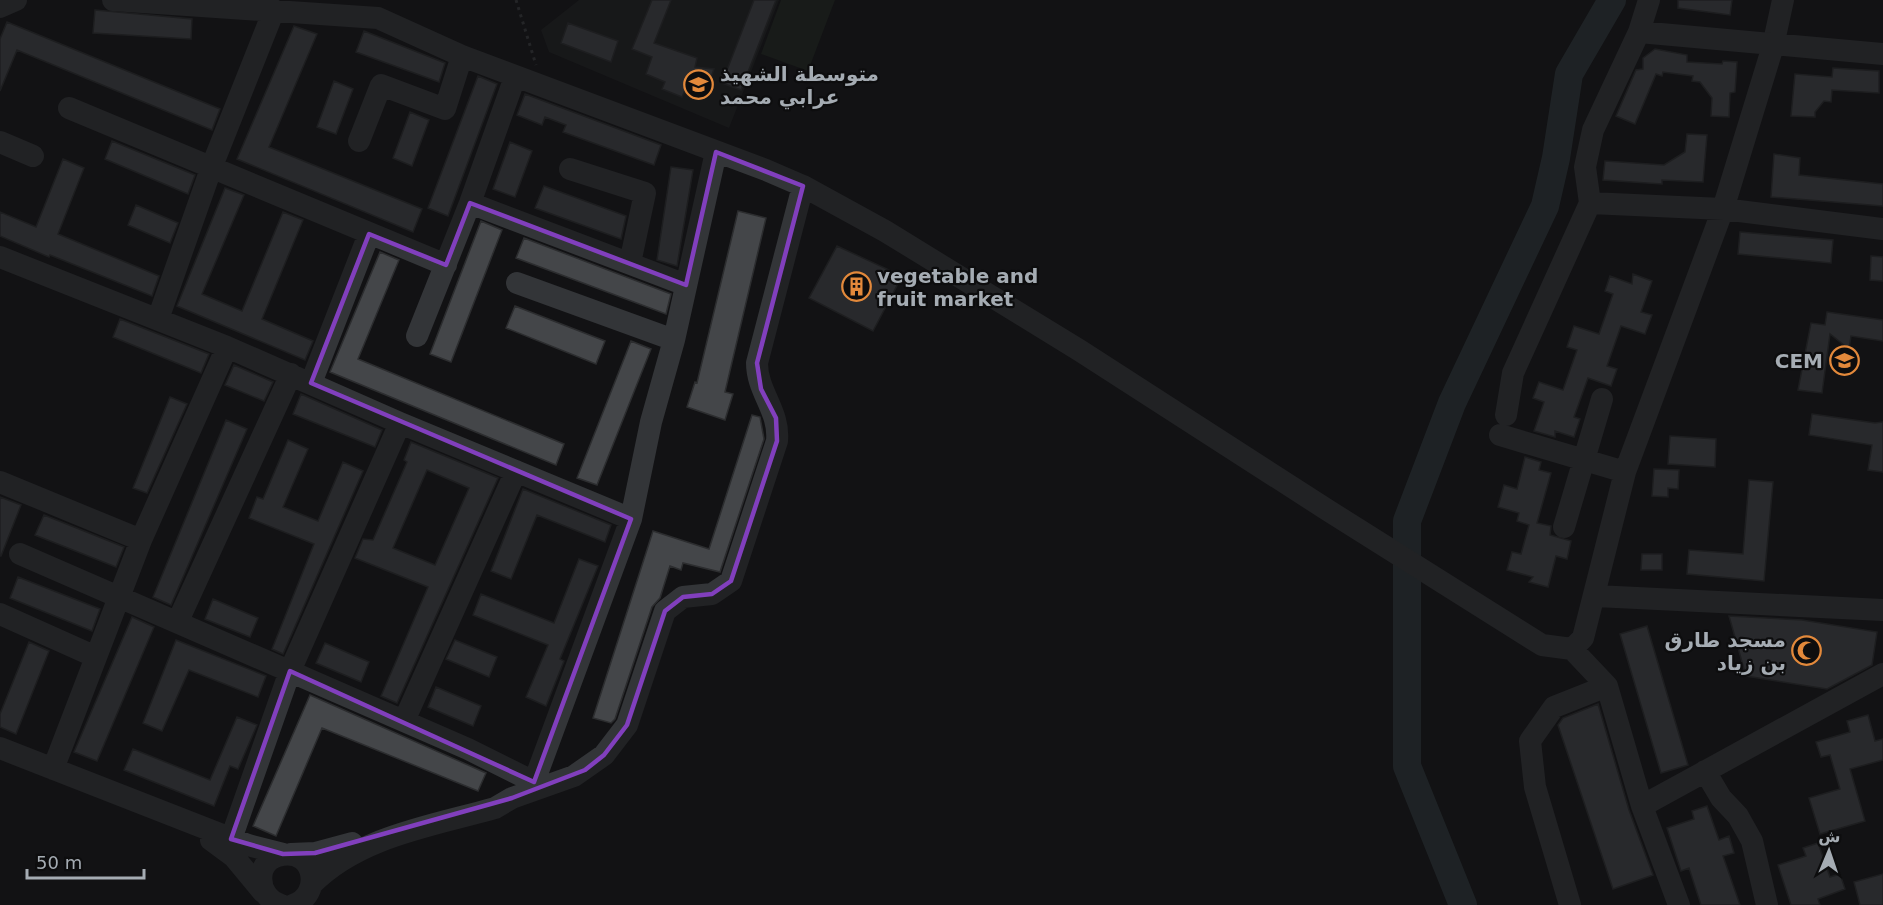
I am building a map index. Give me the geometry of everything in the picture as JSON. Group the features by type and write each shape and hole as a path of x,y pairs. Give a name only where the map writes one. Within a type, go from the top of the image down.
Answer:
{"street":[{"path":"0,7 16,0"},
{"path":"113,0 378,18 462,56 802,186 885,231 1079,350 1329,512 1542,645 1572,649 1606,686 1642,806 1679,905"},
{"path":"1625,472 1582,461 1503,425 1513,373 1590,202 1585,167 1593,130 1640,32 1649,0"},
{"path":"1572,649 1583,638 1596,596 1625,472 1722,209 1773,46 1783,0"},
{"path":"158,319 212,166 274,10"},
{"path":"1640,32 1773,46 1883,54"},
{"path":"359,141 381,85 445,109 462,56"},
{"path":"417,336 470,203 515,77"},
{"path":"69,108 446,265"},
{"path":"0,142 33,156"},
{"path":"20,554 404,721 534,782 631,519 651,422 674,340 716,152"},
{"path":"570,169 645,193 630,263"},
{"path":"307,896 337,861 366,846 495,808 512,798 574,776 604,756 627,725 665,611 683,597 719,591 735,574 777,441 776,418 761,389 757,363 802,186"},
{"path":"1590,202 1722,209 1883,229"},
{"path":"470,203 686,285"},
{"path":"311,383 369,234"},
{"path":"0,257 227,347 400,423 631,519"},
{"path":"517,283 674,340"},
{"path":"53,769 121,598 141,540 227,347"},
{"path":"178,621 291,374"},
{"path":"1564,527 1602,399"},
{"path":"231,839 290,671 400,423"},
{"path":"404,721 516,471"},
{"path":"0,482 141,540"},
{"path":"1596,596 1883,610"},
{"path":"0,614 96,657"},
{"path":"1642,806 1883,674"},
{"path":"1570,905 1535,787 1530,741 1554,706 1606,686"},
{"path":"0,748 231,839 298,857 310,868 307,896"},
{"path":"0,756 207,838 234,857 272,898"},
{"path":"1705,771 1721,798 1738,816 1752,841 1767,905"},
{"path":"272,898 261,876 263,868 268,862 287,854 330,850 492,801 512,798"}],"path":[{"path":"516,0 543,86"}],"highlighted area":[{"path":"716,152 803,186 757,363 761,389 776,418 777,441 731,581 712,594 683,597 665,611 627,725 604,755 585,770 512,798 315,853 283,854 231,839 290,671 534,782 631,519 311,383 369,234 446,265 470,203 686,285"}],"shaded area":[{"path":"579,0 779,0 729,128 549,52 541,30"},
{"path":"781,0 835,0 808,71 761,54"}],"building":[{"path":"652,0 671,0 654,43 697,58 695,67 714,69 704,97 685,90 682,97 662,89 665,82 646,74 652,57 632,49"},
{"path":"754,0 776,0 741,90 722,83"},
{"path":"1678,0 1732,0 1730,15 1678,8"},
{"path":"95,10 192,19 191,39 93,33"},
{"path":"7,22 220,109 212,130 17,50 0,91 0,39"},
{"path":"568,23 618,41 611,62 561,43"},
{"path":"294,26 317,34 269,147 422,209 413,232 237,159"},
{"path":"364,31 445,63 439,82 356,52"},
{"path":"1655,49 1687,55 1687,62 1722,64 1723,61 1737,62 1735,92 1730,93 1729,117 1711,116 1712,98 1700,82 1692,81 1693,76 1663,72 1662,76 1656,74 1635,124 1616,116 1636,70 1643,69 1643,58"},
{"path":"1833,68 1879,71 1879,93 1832,90 1831,102 1824,101 1815,112 1815,117 1791,116 1795,74 1832,77"},
{"path":"478,76 497,84 448,216 428,208"},
{"path":"334,81 353,89 336,134 317,127"},
{"path":"525,94 661,145 654,165 563,132 566,125 545,117 542,125 517,115"},
{"path":"410,112 429,120 412,166 393,158"},
{"path":"1687,134 1707,135 1703,182 1662,180 1662,184 1603,180 1605,161 1664,165 1685,152"},
{"path":"112,141 195,175 188,194 105,159"},
{"path":"510,142 532,151 515,197 493,189"},
{"path":"1774,154 1800,158 1799,175 1883,184 1883,206 1771,197"},
{"path":"63,159 84,168 58,234 159,276 152,296 0,236 0,212 36,227"},
{"path":"671,167 693,170 677,266 657,260"},
{"path":"544,186 626,216 621,239 535,208"},
{"path":"225,188 244,195 202,294 242,311 283,212 303,220 262,319 313,341 305,360 177,306"},
{"path":"136,205 178,223 170,243 128,225"},
{"path":"738,211 766,218 725,392 733,394 725,420 687,407 695,382 697,383"},
{"path":"481,221 502,230 451,362 430,354"},
{"path":"1740,232 1833,240 1831,263 1738,254"},
{"path":"524,238 671,294 666,314 516,258"},
{"name":"vegetable and fruit market","path":"837,246 902,276 873,331 809,298"},
{"path":"380,252 399,260 358,359 564,444 556,465 330,372"},
{"path":"1871,256 1883,257 1883,281 1870,280"},
{"path":"1633,274 1652,281 1641,312 1652,315 1645,334 1621,326 1607,366 1617,369 1611,386 1588,378 1574,417 1580,419 1574,437 1555,431 1555,437 1534,431 1544,402 1533,398 1539,382 1563,390 1577,350 1567,347 1574,326 1599,334 1613,294 1605,291 1610,276 1632,284"},
{"path":"515,306 605,341 596,364 506,328"},
{"path":"1827,312 1883,320 1883,341 1851,336 1849,349 1830,334 1822,393 1798,390 1811,323 1825,325"},
{"path":"120,319 209,354 201,373 113,337"},
{"path":"631,341 651,349 597,485 577,478"},
{"path":"234,365 273,382 264,401 225,385"},
{"path":"301,394 382,430 375,447 293,414"},
{"path":"170,397 187,404 147,493 133,488"},
{"path":"1812,414 1875,423 1883,422 1883,472 1868,470 1872,445 1809,435"},
{"path":"752,415 760,417 764,439 720,572 683,563 681,570 670,566 660,598 652,607 615,719 611,723 593,718 653,531 709,549"},
{"path":"226,420 247,429 171,605 153,597"},
{"path":"1670,436 1716,439 1715,467 1668,464"},
{"path":"288,440 308,449 283,507 318,521 343,462 363,471 283,654 272,649 314,544 249,518 257,497 263,499"},
{"path":"411,442 498,478 397,703 381,696 428,587 355,558 363,539 373,540 407,462 404,460","holes":["427,470 469,488 435,565 393,548"]},
{"path":"1525,457 1541,462 1539,470 1551,473 1537,523 1551,526 1550,535 1571,541 1567,559 1556,556 1548,587 1529,582 1533,577 1507,570 1512,552 1521,554 1529,525 1517,521 1519,513 1498,507 1504,485 1517,489"},
{"path":"1654,469 1679,470 1678,489 1668,488 1668,497 1652,496"},
{"path":"1749,480 1773,482 1764,581 1687,574 1689,550 1743,554"},
{"path":"523,489 611,525 605,542 537,515 511,579 491,571"},
{"path":"0,497 21,505 1,556 0,556"},
{"path":"44,515 124,547 116,567 35,535"},
{"path":"1642,554 1662,554 1662,570 1641,570"},
{"path":"579,559 598,566 560,659 564,661 546,706 526,697 548,645 473,615 481,594 554,623"},
{"path":"18,577 100,609 92,631 10,598"},
{"path":"213,599 258,618 250,637 205,619"},
{"name":"مسجد طارق بن زياد","path":"1729,616 1802,620 1877,632 1872,665 1827,689 1746,676"},
{"path":"132,617 154,627 97,761 74,752"},
{"path":"1647,626 1688,765 1661,773 1620,634"},
{"path":"176,640 266,676 258,697 189,670 162,731 143,723"},
{"path":"455,640 497,657 489,677 446,659"},
{"path":"29,642 49,651 16,734 0,727 0,714"},
{"path":"325,643 369,662 361,682 316,663"},
{"path":"436,687 481,706 473,726 428,707"},
{"path":"310,695 486,773 478,791 322,728 276,836 253,826"},
{"path":"1598,704 1629,810 1653,875 1613,889 1558,725 1563,718"},
{"path":"1868,715 1875,741 1883,739 1883,760 1850,769 1865,821 1820,834 1809,798 1840,789 1830,755 1821,757 1816,742 1850,732 1847,721"},
{"path":"237,717 257,725 238,769 230,766 214,806 124,770 133,749 210,780"},
{"path":"1707,806 1719,840 1729,836 1734,853 1723,856 1740,905 1701,905 1689,868 1681,871 1667,828 1694,819 1692,811"},
{"path":"1818,843 1830,877 1840,874 1845,889 1818,899 1820,905 1791,905 1778,865 1806,856 1803,848"},
{"path":"1883,874 1883,905 1860,905 1854,882"}],"waterway":[{"path":"1463,905 1407,766 1407,521 1452,403 1545,206 1556,158 1569,74 1612,0"}],"place":[{"name":"متوسطة الشهيذ عرابي محمد","path":"699,85"},
{"name":"vegetable and fruit market","path":"856,287"},
{"name":"CEM","path":"1844,361"},
{"name":"مسجد طارق بن زياد","path":"1807,651"}]}
